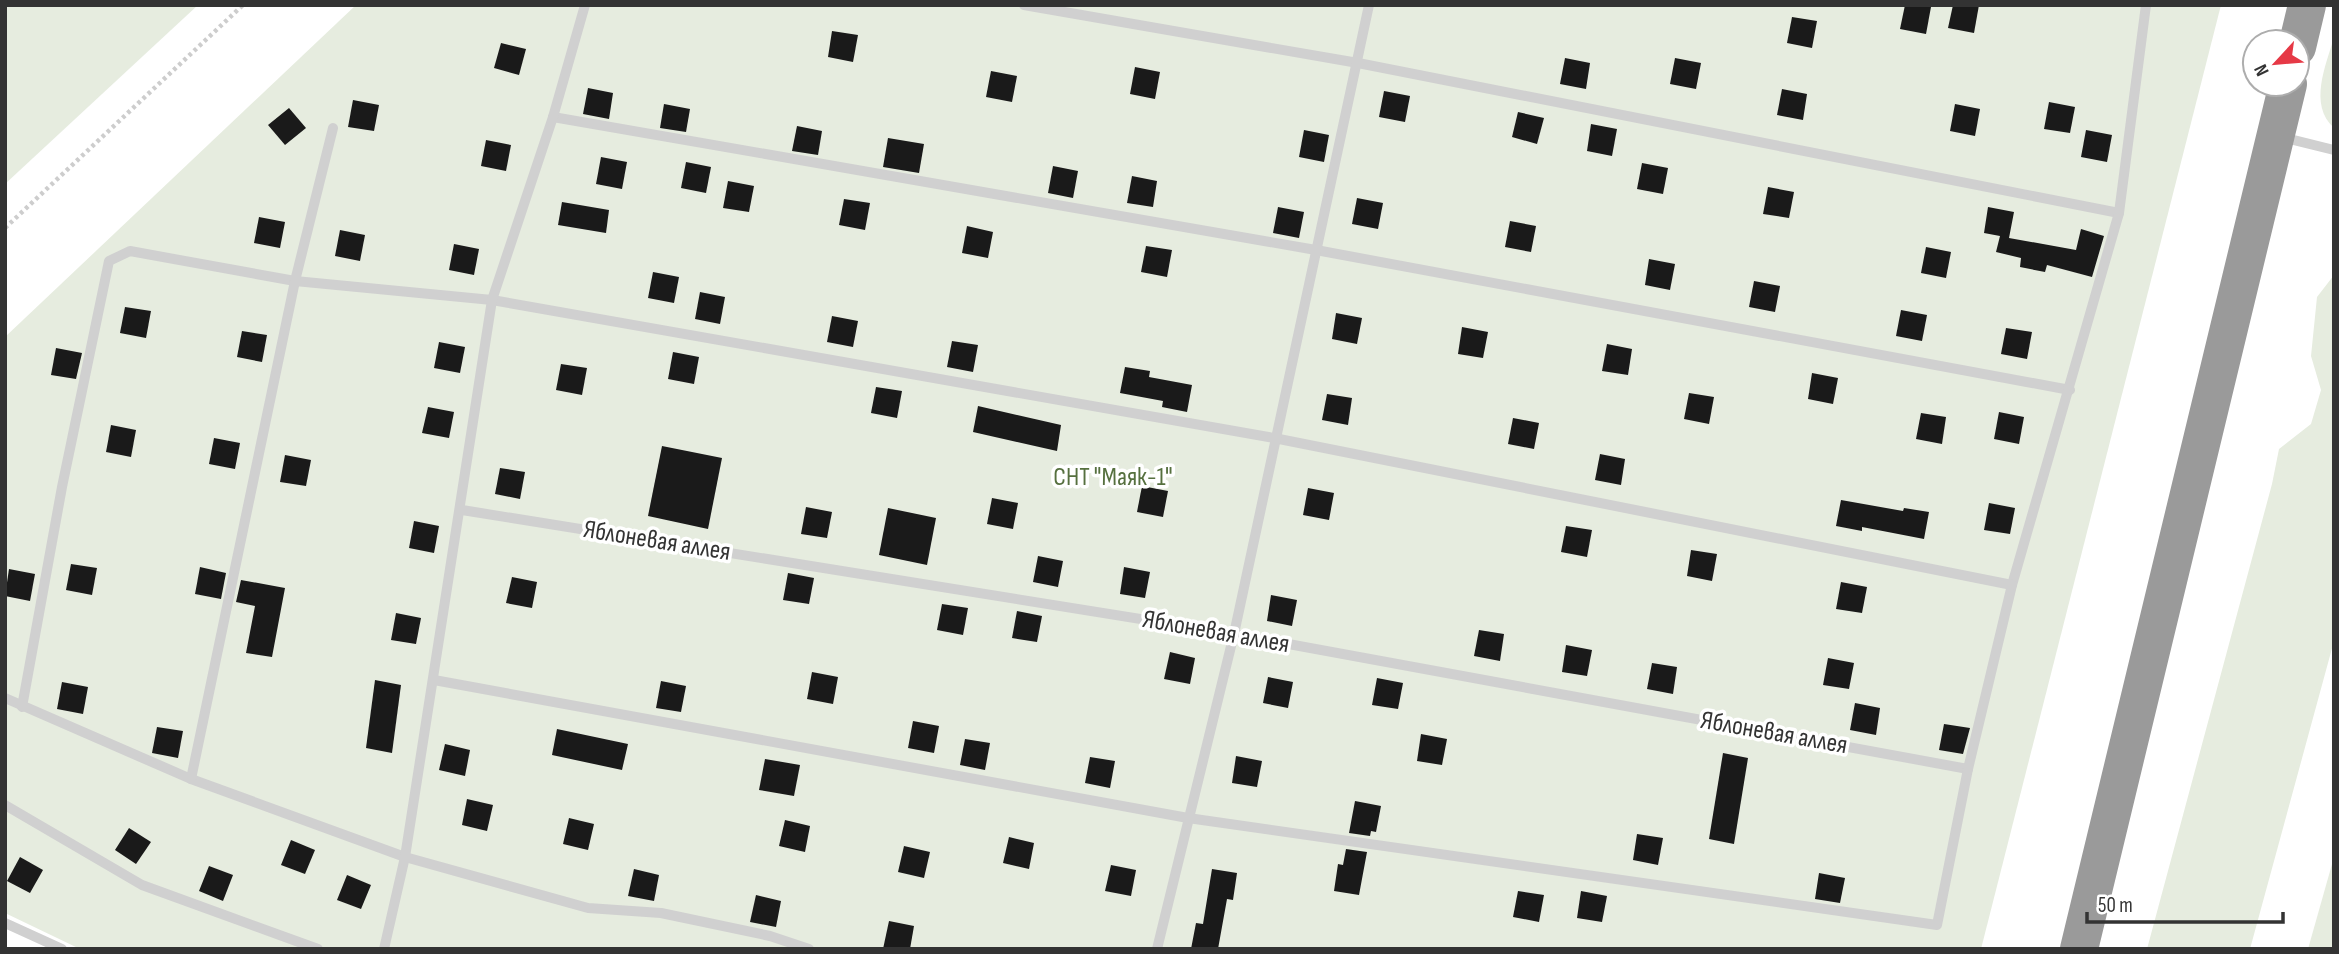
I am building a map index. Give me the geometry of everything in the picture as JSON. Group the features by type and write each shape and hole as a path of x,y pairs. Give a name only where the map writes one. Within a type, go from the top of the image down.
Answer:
{"highway":[{"path":"2302,28 2307,5"},
{"path":"2078,949 2284,98"}],"lane":[{"path":"384,949 405,858 462,510 492,300 554,117 585,5"},
{"path":"1024,5 1358,63 2119,214"},
{"path":"1157,949 1234,634 1369,5"},
{"path":"434,680 1188,818 1937,925 1968,769 2012,585 2119,214 2147,5"},
{"path":"554,117 1316,250 2070,390"},
{"path":"191,779 295,281 333,128"},
{"path":"2275,135 2334,150"},
{"path":"22,707 62,487 109,261 130,251 295,281 492,300 1274,438 2012,585"},
{"name":"Яблоневая аллея","path":"462,510 1234,634 1968,769"},
{"path":"5,698 191,779 405,858 588,908 661,913 770,936 808,949"},
{"path":"5,805 142,885 318,949"},
{"path":"5,923 62,949"}],"path":[{"path":"5,228 243,5"}],"green space":[{"path":"5,5 198,5 5,184"},
{"name":"СНТ \"Маяк-1\"","path":"356,5 2221,5 1981,949 80,949 5,913 5,337"},
{"path":"2334,37 2334,128 2326,118 2320,96"},
{"path":"2334,275 2334,641 2250,949 2147,949 2272,484 2279,449 2311,424 2321,390 2311,356 2317,297"},
{"path":"2334,857 2334,949 2308,949"}],"building":[{"path":"1905,5 1931,7 1926,34 1900,29"},
{"path":"1953,5 1979,5 1974,33 1948,28"},
{"path":"1792,17 1817,21 1812,48 1787,43"},
{"path":"832,31 858,35 853,62 828,57"},
{"path":"501,43 526,49 519,75 494,68"},
{"path":"1565,58 1590,63 1586,89 1560,84"},
{"path":"1675,58 1701,63 1696,89 1670,84"},
{"path":"1135,67 1160,72 1155,99 1130,94"},
{"path":"991,71 1017,76 1012,102 986,97"},
{"path":"588,88 613,93 609,119 583,114"},
{"path":"1782,89 1807,94 1803,120 1777,115"},
{"path":"1384,91 1410,96 1405,122 1379,117"},
{"path":"353,100 379,105 374,131 348,127"},
{"path":"2049,102 2075,107 2070,133 2044,129"},
{"path":"664,104 690,109 686,132 660,128"},
{"path":"1955,104 1980,109 1975,136 1950,131"},
{"path":"289,108 306,128 285,145 268,125"},
{"path":"1518,112 1544,118 1537,144 1512,137"},
{"path":"1591,124 1617,129 1612,156 1587,151"},
{"path":"797,126 822,131 818,155 792,151"},
{"path":"1304,130 1329,135 1324,162 1299,157"},
{"path":"2086,130 2112,135 2107,162 2081,157"},
{"path":"888,138 924,144 919,173 883,167"},
{"path":"486,140 511,145 506,171 481,166"},
{"path":"601,157 627,162 622,189 596,184"},
{"path":"686,162 711,167 706,193 681,188"},
{"path":"1642,163 1668,168 1663,194 1637,189"},
{"path":"1053,166 1078,171 1073,198 1048,193"},
{"path":"1132,176 1157,181 1153,207 1127,203"},
{"path":"728,181 754,186 749,212 723,208"},
{"path":"1768,187 1794,192 1789,218 1763,214"},
{"path":"1357,198 1383,203 1378,229 1352,224"},
{"path":"844,199 870,203 865,230 839,225"},
{"path":"562,202 609,210 606,233 558,225"},
{"path":"1278,207 1304,212 1299,238 1273,233"},
{"path":"1988,207 2014,212 2009,238 2076,250 2081,229 2104,236 2092,277 2047,265 2045,272 2020,267 2021,258 1996,252 2000,236 1984,233"},
{"path":"259,217 285,222 280,248 254,243"},
{"path":"1510,221 1536,226 1531,252 1505,247"},
{"path":"967,226 993,232 988,258 962,253"},
{"path":"340,230 365,235 360,261 335,256"},
{"path":"454,244 479,249 474,275 449,270"},
{"path":"1146,246 1172,250 1167,277 1141,272"},
{"path":"1926,247 1951,252 1946,278 1921,273"},
{"path":"1649,259 1675,264 1670,290 1645,285"},
{"path":"653,272 679,277 674,303 648,298"},
{"path":"1754,281 1780,286 1775,312 1749,307"},
{"path":"700,292 725,297 720,324 695,319"},
{"path":"125,307 151,311 146,338 120,333"},
{"path":"1901,310 1927,315 1922,341 1896,336"},
{"path":"1336,313 1362,318 1357,344 1332,339"},
{"path":"832,316 858,321 853,347 827,342"},
{"path":"1462,327 1488,332 1483,358 1458,354"},
{"path":"2006,328 2032,332 2027,359 2001,354"},
{"path":"242,331 267,335 262,362 237,357"},
{"path":"952,341 978,345 973,372 947,367"},
{"path":"439,342 465,347 460,373 434,368"},
{"path":"1607,344 1632,349 1628,375 1602,371"},
{"path":"56,348 82,353 76,379 51,375"},
{"path":"673,352 699,357 694,384 668,379"},
{"path":"561,364 587,368 582,395 556,390"},
{"path":"1125,367 1150,371 1149,377 1192,385 1187,412 1162,407 1163,401 1120,393"},
{"path":"1812,373 1838,378 1833,404 1808,399"},
{"path":"876,387 902,391 897,418 871,413"},
{"path":"1689,393 1714,397 1709,424 1684,419"},
{"path":"1327,394 1352,398 1348,425 1322,420"},
{"path":"978,406 1061,425 1057,451 973,432"},
{"path":"428,407 454,412 449,438 422,433"},
{"path":"1999,412 2024,417 2019,444 1994,439"},
{"path":"1921,413 1946,417 1942,444 1916,439"},
{"path":"1513,418 1539,423 1534,449 1508,444"},
{"path":"111,425 136,430 131,457 106,452"},
{"path":"214,438 240,443 235,469 209,464"},
{"path":"662,446 722,458 708,529 648,516"},
{"path":"1600,454 1625,459 1621,485 1595,480"},
{"path":"285,455 311,460 306,486 280,482"},
{"path":"500,468 525,472 520,499 495,494"},
{"path":"1142,486 1168,491 1163,517 1137,512"},
{"path":"1308,488 1334,493 1329,520 1303,515"},
{"path":"992,498 1018,503 1013,529 987,524"},
{"path":"1841,500 1903,511 1904,508 1929,512 1924,539 1862,527 1862,531 1836,526"},
{"path":"1989,503 2015,508 2010,534 1984,530"},
{"path":"806,507 832,512 827,538 801,534"},
{"path":"888,508 936,518 927,565 879,555"},
{"path":"414,521 439,526 434,553 409,548"},
{"path":"1566,526 1592,530 1587,557 1561,552"},
{"path":"1691,550 1717,554 1712,581 1687,576"},
{"path":"1038,556 1063,561 1058,587 1033,582"},
{"path":"71,564 97,568 92,595 66,590"},
{"path":"200,567 226,573 221,599 195,594"},
{"path":"1124,567 1150,572 1145,598 1120,594"},
{"path":"9,569 35,574 30,601 5,596"},
{"path":"788,573 814,578 809,604 783,600"},
{"path":"512,577 537,582 532,608 506,603"},
{"path":"241,580 285,588 272,657 246,653 255,606 236,602"},
{"path":"1841,582 1867,587 1862,613 1836,609"},
{"path":"1271,595 1297,600 1292,626 1267,621"},
{"path":"942,604 968,608 963,635 937,630"},
{"path":"1017,611 1042,616 1037,642 1012,638"},
{"path":"396,613 421,618 416,644 391,640"},
{"path":"1479,630 1504,634 1500,661 1474,656"},
{"path":"1566,645 1592,650 1587,676 1562,672"},
{"path":"1170,652 1195,658 1190,684 1164,679"},
{"path":"1828,658 1854,663 1849,689 1823,685"},
{"path":"1652,663 1677,667 1673,694 1647,689"},
{"path":"812,672 838,677 833,704 807,699"},
{"path":"1268,677 1293,682 1288,708 1263,703"},
{"path":"1377,678 1403,683 1398,709 1372,705"},
{"path":"375,680 401,685 392,753 366,748"},
{"path":"661,681 686,686 681,712 656,708"},
{"path":"62,682 88,687 83,714 57,709"},
{"path":"1855,703 1880,708 1876,735 1850,730"},
{"path":"913,721 939,726 934,753 908,748"},
{"path":"1944,724 1970,728 1963,754 1939,750"},
{"path":"157,727 183,731 178,758 152,753"},
{"path":"557,729 628,744 622,770 552,755"},
{"path":"1421,734 1447,739 1442,765 1417,761"},
{"path":"965,739 990,743 985,770 960,765"},
{"path":"445,744 470,750 465,776 439,770"},
{"path":"1723,753 1748,758 1734,844 1709,839"},
{"path":"1236,756 1262,761 1257,787 1232,783"},
{"path":"1090,757 1115,761 1110,788 1085,783"},
{"path":"765,759 800,765 794,796 759,790"},
{"path":"467,799 493,805 487,831 462,825"},
{"path":"1355,801 1381,806 1376,832 1371,831 1370,836 1349,833"},
{"path":"569,818 594,824 588,850 563,844"},
{"path":"785,820 810,826 805,852 779,846"},
{"path":"129,828 151,842 136,864 115,850"},
{"path":"1637,834 1663,838 1658,865 1633,860"},
{"path":"1009,837 1034,843 1029,869 1003,863"},
{"path":"291,840 315,850 305,874 281,865"},
{"path":"904,846 930,852 924,878 898,872"},
{"path":"1346,849 1367,852 1359,895 1334,891 1338,864 1343,865"},
{"path":"20,857 43,870 30,893 7,881"},
{"path":"1111,865 1136,870 1131,896 1105,891"},
{"path":"209,866 233,875 223,901 199,891"},
{"path":"634,869 659,875 654,901 628,896"},
{"path":"1212,869 1237,873 1233,900 1227,899 1218,949 1191,949 1196,923 1203,924"},
{"path":"1819,873 1845,878 1840,903 1815,899"},
{"path":"347,875 371,885 361,909 337,900"},
{"path":"1518,891 1544,895 1539,922 1513,917"},
{"path":"1581,891 1607,896 1602,922 1577,918"},
{"path":"756,895 781,901 776,927 750,922"},
{"path":"889,921 914,926 910,949 883,949"}]}
